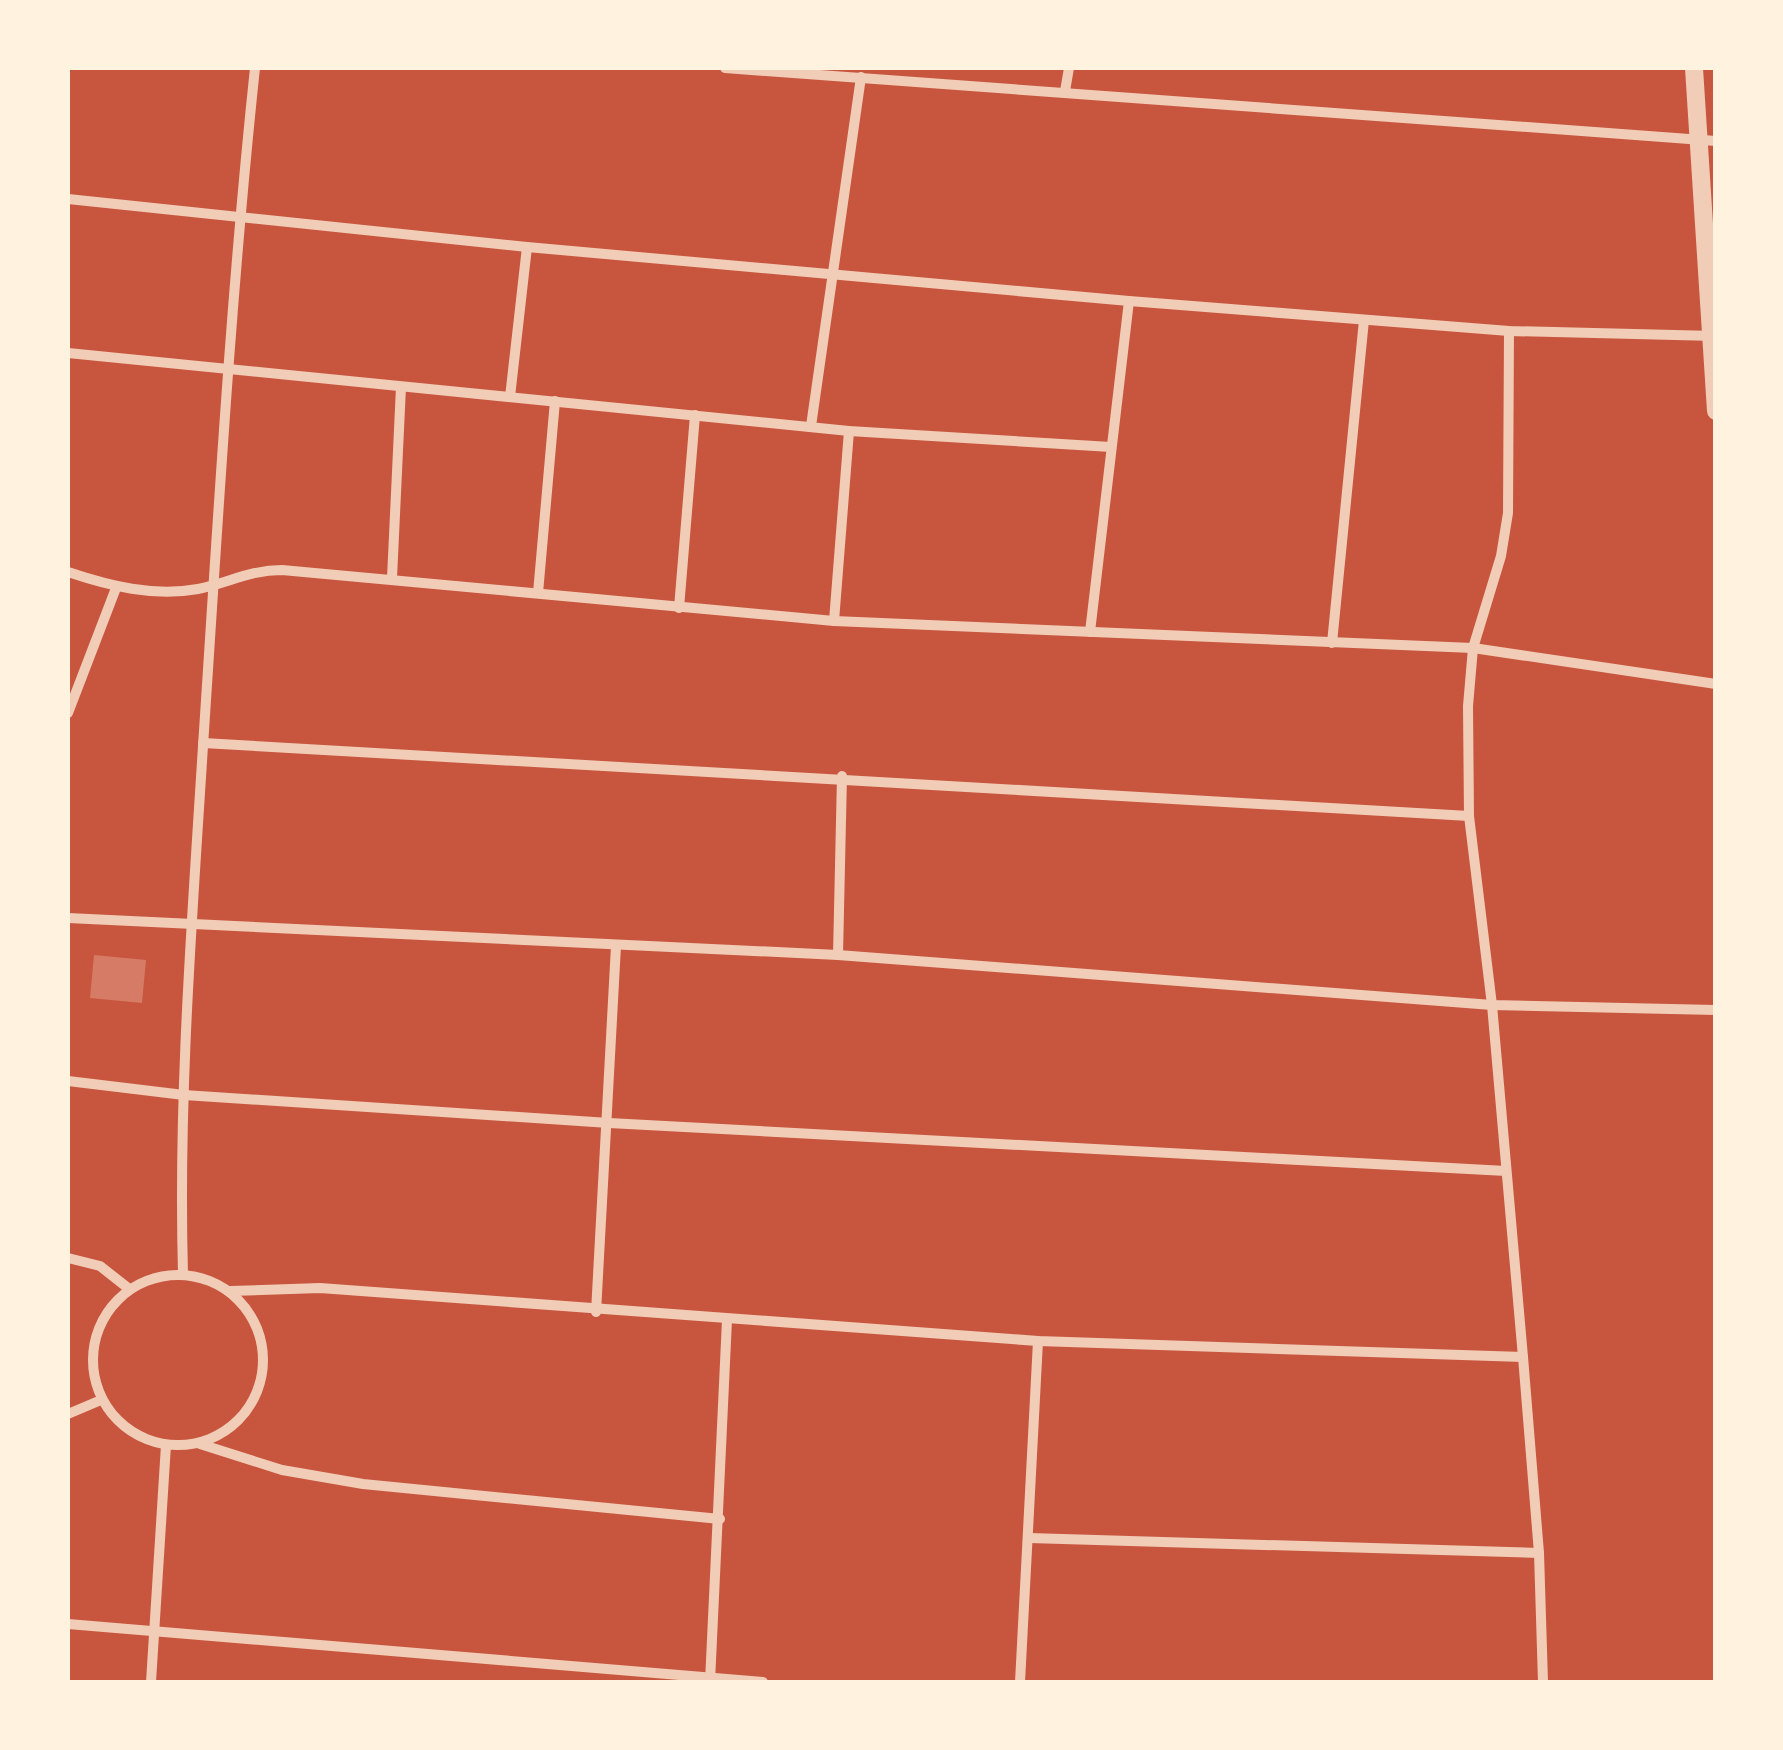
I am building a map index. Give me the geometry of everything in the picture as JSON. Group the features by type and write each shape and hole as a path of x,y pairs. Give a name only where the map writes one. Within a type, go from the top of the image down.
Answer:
{"street":[{"path":"184,1274 184,1095 191,927 227,368 254,68"},
{"path":"725,68 1707,141"},
{"path":"1066,91 1069,68"},
{"path":"1694,68 1707,141 1716,411"},
{"path":"811,426 861,77"},
{"path":"68,199 527,247 1128,301 1509,331 1712,336"},
{"path":"510,397 527,247"},
{"path":"1090,632 1128,301"},
{"path":"1332,642 1364,320"},
{"path":"1509,331 1508,512 1501,556 1473,648 1468,706 1469,816 1492,1005 1523,1357 1539,1552 1543,1682"},
{"path":"68,353 848,430 1111,447"},
{"path":"392,578 401,386"},
{"path":"538,594 555,402"},
{"path":"679,608 695,415"},
{"path":"834,620 848,430"},
{"path":"68,572 116,588 173,590 212,584 255,570 392,578 834,620 1473,648 1716,684"},
{"path":"68,713 116,588"},
{"path":"204,743 842,776 1469,816"},
{"path":"838,955 842,776"},
{"path":"68,918 191,927 838,955 1492,1005 1716,1010"},
{"path":"596,1312 616,946"},
{"path":"68,1082 184,1095 608,1124 1506,1171"},
{"path":"68,1258 100,1266 128,1288"},
{"path":"720,1519 362,1484 282,1470 200,1444 166,1445 126,1430 101,1400 91,1363 99,1325 128,1288 184,1274 230,1292 320,1288 596,1312 1038,1340 1523,1357"},
{"path":"200,1444 234,1426 257,1396 265,1358 255,1320 230,1292"},
{"path":"710,1680 727,1320"},
{"path":"1020,1682 1038,1340"},
{"path":"68,1414 101,1400"},
{"path":"151,1682 166,1445"},
{"path":"1029,1538 1539,1552"},
{"path":"68,1624 763,1682"}],"building":[{"path":"94,955 146,960 142,1003 90,998"}]}
